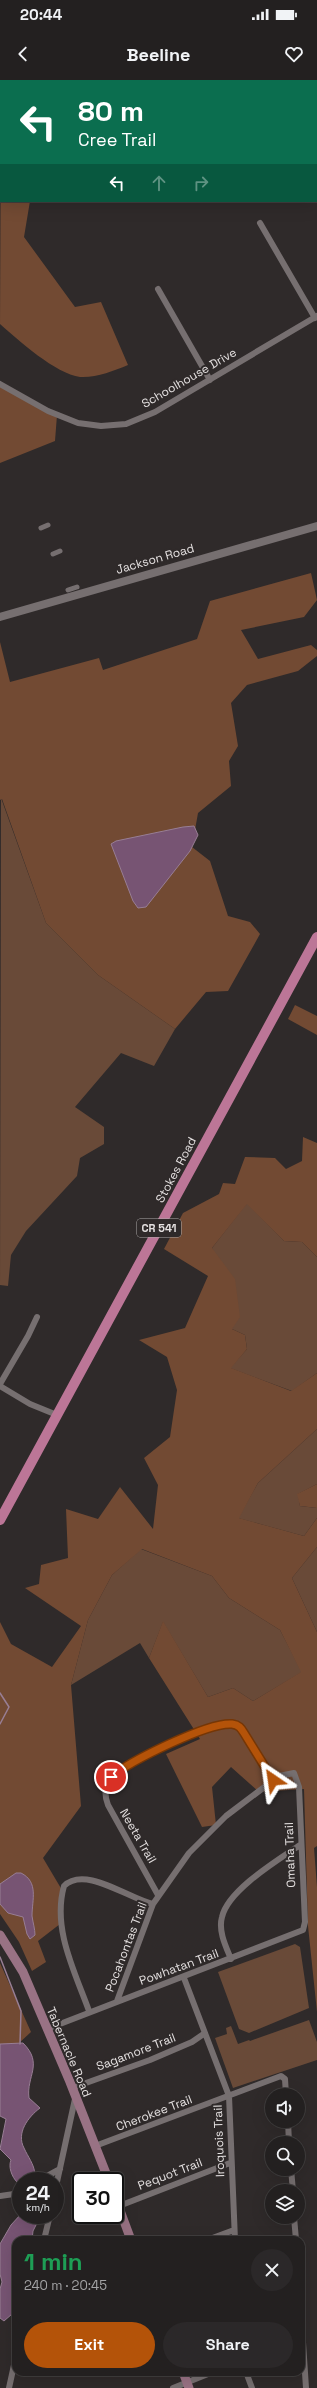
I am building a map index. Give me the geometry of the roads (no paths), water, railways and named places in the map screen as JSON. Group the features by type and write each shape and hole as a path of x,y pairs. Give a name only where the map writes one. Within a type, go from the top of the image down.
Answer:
{"main road":[{"name":"Stokes Road","path":"0,1520 317,937"},
{"name":"Tabernacle Road","path":"0,1935 23,1972 105,2172"},
{"path":"124,2220 130,2236"}],"street":[{"path":"260,223 316,317"},
{"path":"158,289 210,380"},
{"name":"Schoolhouse Drive","path":"0,384 67,420 88,425 101,426 126,424 147,416 316,317"},
{"path":"41,528 48,525"},
{"name":"Jackson Road","path":"0,617 317,526"},
{"path":"53,554 60,551"},
{"path":"68,590 77,587"},
{"path":"36,1317 28,1336 0,1385 30,1404 57,1415"},
{"name":"Neeta Trail","path":"158,1895 108,1805 105,1788 111,1777 147,1754 210,1729 231,1724 239,1726 273,1780"},
{"name":"Pocahontas Trail","path":"117,2001 153,1904 189,1853 226,1816 273,1780 284,1774 294,1773"},
{"name":"Omaha Trail","path":"294,1773 299,1787 304,1922 303,1930 297,1934"},
{"path":"231,1959 223,1937 221,1918 226,1908 246,1886 300,1845"},
{"path":"89,2011 68,1954 62,1931 64,1886 69,1881 84,1878 153,1904"},
{"name":"Powhatan Trail","path":"47,2029 89,2011 184,1978 297,1934"},
{"name":"Iroquois Trail","path":"184,1978 229,2096 230,2163 235,2236"},
{"name":"Sagamore Trail","path":"72,2088 145,2062 192,2042 205,2033"},
{"name":"Cherokee Trail","path":"95,2146 281,2076 285,2079 286,2088"},
{"path":"59,2172 75,2099"},
{"name":"Pequot Trail","path":"124,2199 230,2163"},
{"path":"54,2172 60,2169"},
{"path":"0,2196 12,2194"},
{"path":"45,2236 48,2224"},
{"path":"295,2224 296,2236"},
{"path":"218,2236 234,2230"},
{"path":"9,2388 12,2374"},
{"path":"172,2388 188,2385 205,2376"},
{"path":"248,2376 252,2388"},
{"path":"305,2376 306,2388"}],"waterway":[{"path":"0,1693 9,1707 0,1724"},
{"path":"0,1957 21,2011 20,2044"}]}
